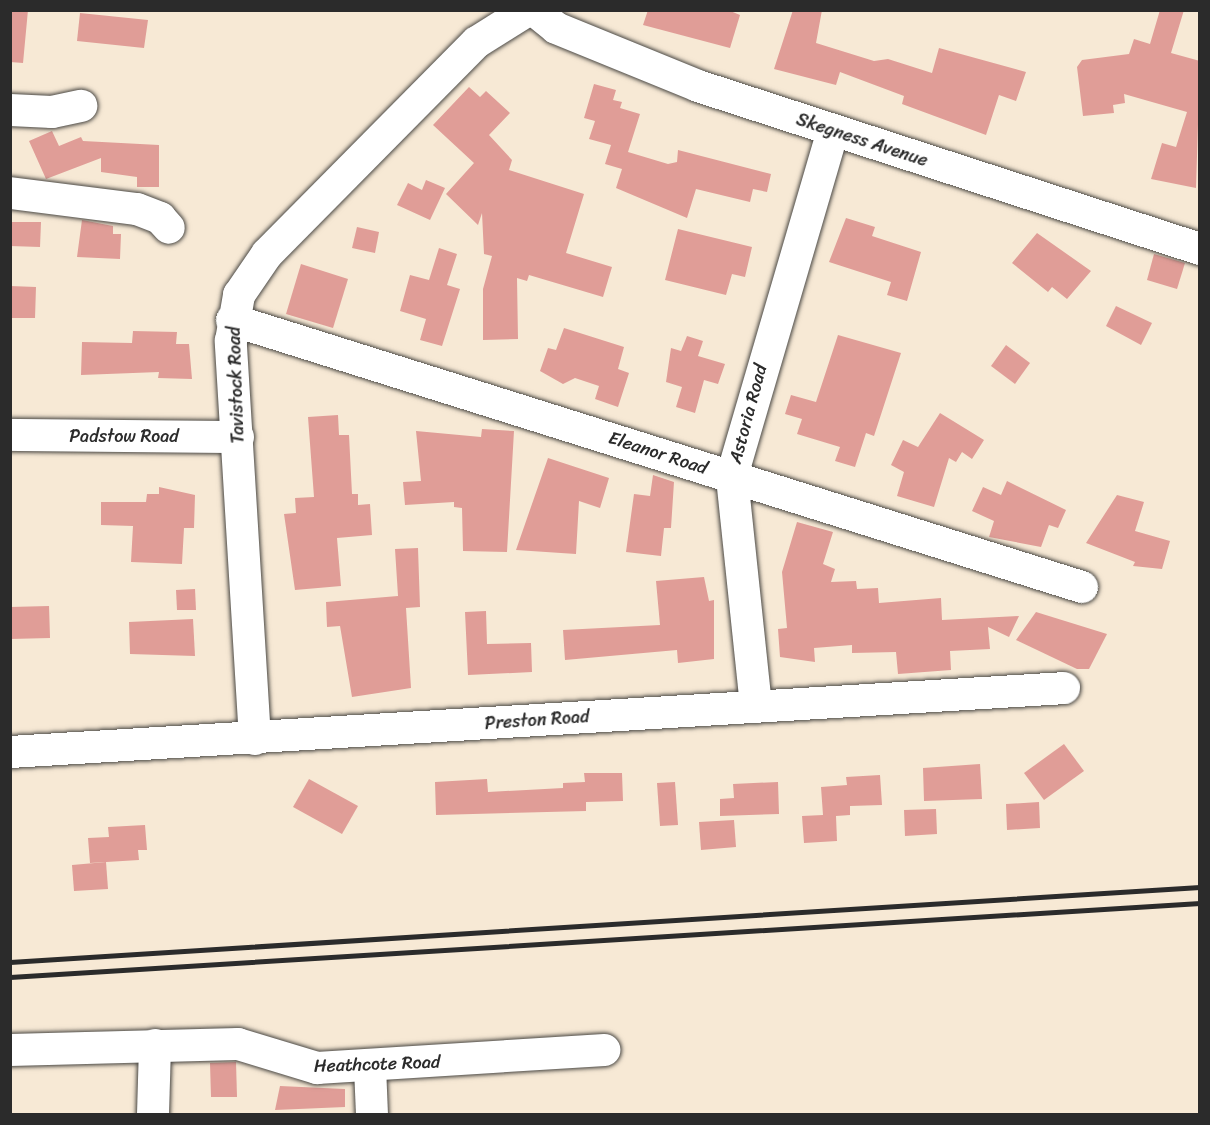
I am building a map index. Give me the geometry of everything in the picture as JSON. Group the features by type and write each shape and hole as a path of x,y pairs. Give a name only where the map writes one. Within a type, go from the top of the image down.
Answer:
{"street":[{"name":"Tavistock Road","path":"255,739 232,320 239,295 267,254 477,42 528,10"},
{"name":"Skegness Avenue","path":"534,10 556,28 642,66 1200,249"},
{"path":"10,110 52,112 81,106"},
{"name":"Astoria Road","path":"756,706 732,476 833,130"},
{"path":"10,192 136,209 160,218 169,228"},
{"name":"Eleanor Road","path":"232,320 1082,587"},
{"name":"Padstow Road","path":"10,435 238,437"},
{"name":"Preston Road","path":"10,752 255,739 1064,688"},
{"name":"Heathcote Road","path":"10,1050 238,1044 298,1066 370,1067 604,1050"},
{"path":"153,1114 154,1045"},
{"path":"370,1067 372,1114"}],"building":[{"path":"10,10 28,10 23,63 10,62"},
{"path":"648,10 728,10 740,15 730,48 643,25"},
{"path":"793,10 822,10 816,43 874,61 888,59 932,73 939,48 1026,72 1016,101 999,95 986,135 902,104 904,96 840,72 836,85 774,69"},
{"path":"1160,10 1184,10 1171,53 1200,61 1196,188 1151,179 1162,143 1176,147 1187,112 1124,94 1125,103 1113,105 1114,113 1083,116 1077,67 1082,60 1129,54 1134,39 1150,44"},
{"path":"80,13 148,20 144,48 77,41"},
{"path":"594,84 616,90 613,100 622,102 620,108 640,114 628,152 668,164 677,162 678,150 771,174 767,192 753,189 750,202 696,189 687,218 616,188 622,169 605,164 611,145 589,139 595,121 584,118"},
{"path":"469,87 480,97 486,91 510,113 489,135 512,160 509,170 584,194 566,253 612,267 603,297 529,275 527,281 517,278 518,339 483,340 483,289 492,256 484,254 482,213 478,225 446,194 474,163 433,125"},
{"path":"52,131 59,146 81,137 83,141 159,145 159,187 137,187 137,177 101,172 101,158 46,179 29,141"},
{"path":"426,180 445,188 430,220 397,205 408,183 422,190"},
{"path":"846,218 875,227 872,236 921,252 907,301 887,295 891,282 829,262"},
{"path":"82,220 113,226 113,234 121,234 120,259 77,257"},
{"path":"10,222 41,222 40,247 10,246"},
{"path":"357,227 379,232 375,253 352,248"},
{"path":"678,229 752,247 745,277 732,274 726,295 665,280"},
{"path":"1037,233 1091,271 1067,299 1052,287 1048,292 1012,263"},
{"path":"439,248 457,254 447,285 460,289 442,346 420,340 426,319 400,311 410,275 429,280"},
{"path":"1154,254 1185,263 1177,289 1147,280"},
{"path":"301,264 348,279 333,328 286,314"},
{"path":"10,286 36,287 35,318 10,318"},
{"path":"1116,306 1152,323 1141,345 1106,326"},
{"path":"564,328 624,347 618,369 629,373 618,407 595,399 599,386 575,378 563,384 540,371 548,348 556,350"},
{"path":"133,331 177,332 176,344 189,344 192,379 158,378 159,372 81,375 82,342 132,343"},
{"path":"838,335 901,353 874,436 866,433 855,467 835,461 840,447 797,434 802,419 785,414 791,395 816,402"},
{"path":"687,336 703,341 698,356 725,364 718,384 704,380 695,413 676,407 682,387 666,382 671,348 681,351"},
{"path":"1006,345 1030,363 1015,384 991,366"},
{"path":"940,413 984,440 972,459 962,452 956,462 949,458 934,507 897,496 904,472 891,465 903,440 918,447"},
{"path":"338,415 339,435 349,435 352,494 358,494 358,505 370,504 372,535 337,538 341,586 295,590 284,514 296,513 295,498 314,497 308,417"},
{"path":"482,429 514,431 507,552 463,551 462,508 454,507 454,502 405,505 403,482 421,481 416,431 481,437"},
{"path":"548,458 609,478 600,508 579,501 576,554 516,550"},
{"path":"653,475 674,482 671,528 664,528 661,556 626,552 634,494 650,496"},
{"path":"1007,481 1066,510 1058,528 1049,525 1041,547 989,537 994,521 972,511 983,487 1001,495"},
{"path":"159,487 195,495 194,528 184,528 182,564 131,562 133,526 101,525 101,502 146,502 147,494 159,494"},
{"path":"1117,495 1144,502 1135,531 1170,541 1162,569 1133,566 1135,562 1086,543"},
{"path":"797,522 833,532 823,564 835,569 831,582 856,581 857,589 878,588 879,603 941,598 942,620 1019,616 1009,637 988,627 990,649 950,651 951,670 898,674 896,652 852,653 852,645 814,648 815,662 780,657 778,629 787,628 782,572"},
{"path":"418,548 420,607 406,608 411,688 352,697 340,626 327,627 326,602 398,596 395,549"},
{"path":"704,577 709,601 714,600 714,659 678,663 677,650 565,660 563,630 660,625 656,581"},
{"path":"195,589 196,610 177,610 176,590"},
{"path":"49,606 50,638 10,639 10,607"},
{"path":"486,611 487,644 531,643 532,672 468,675 465,612"},
{"path":"1036,612 1107,634 1089,669 1077,669 1016,640"},
{"path":"193,619 195,656 130,654 129,622"},
{"path":"1064,744 1084,771 1044,800 1024,773"},
{"path":"980,764 982,799 924,801 923,768"},
{"path":"584,773 622,773 623,801 586,802 586,811 436,815 435,782 487,779 488,792 563,788 563,783 585,782"},
{"path":"880,775 882,805 850,806 850,815 836,816 837,841 804,843 802,816 823,815 821,787 847,785 846,777"},
{"path":"309,779 358,806 342,834 293,807"},
{"path":"675,782 678,825 660,826 657,783"},
{"path":"778,782 779,814 720,816 720,799 734,798 733,784"},
{"path":"1039,802 1040,828 1007,830 1006,804"},
{"path":"936,809 937,834 905,836 904,810"},
{"path":"734,820 736,847 701,850 699,822"},
{"path":"145,825 147,850 138,850 139,860 90,863 88,838 109,837 108,827"},
{"path":"106,862 108,889 74,891 72,865"},
{"path":"236,1062 237,1097 211,1097 210,1063"},
{"path":"280,1086 345,1089 345,1107 275,1110"}],"railway":[{"path":"10,962 1200,887"},
{"path":"10,977 1200,903"}]}
